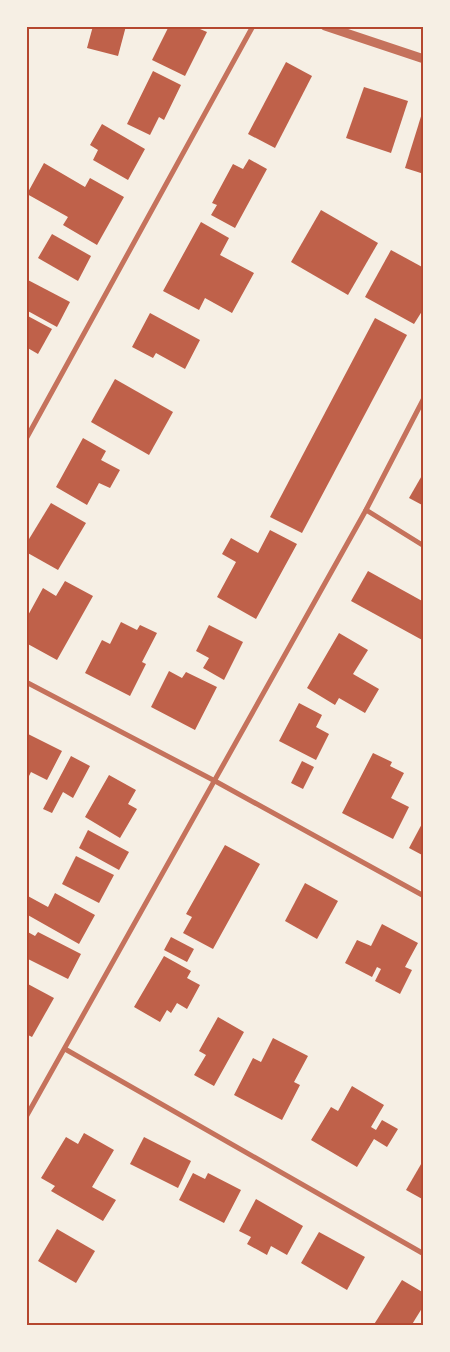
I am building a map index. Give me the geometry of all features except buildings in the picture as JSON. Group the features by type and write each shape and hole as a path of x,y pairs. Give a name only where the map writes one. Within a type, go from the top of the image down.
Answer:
{"street":[{"path":"26,439 253,26"},
{"path":"325,26 424,59"},
{"path":"26,1117 366,510 424,398"},
{"path":"366,510 424,546"},
{"path":"26,682 214,780 424,896"},
{"path":"64,1049 424,1254"}]}
